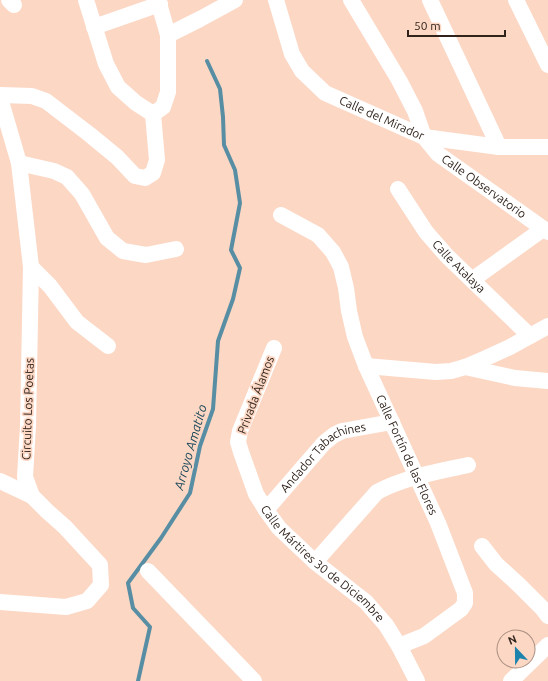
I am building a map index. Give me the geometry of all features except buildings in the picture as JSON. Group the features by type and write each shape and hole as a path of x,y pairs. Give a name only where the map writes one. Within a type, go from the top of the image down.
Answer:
{"street":[{"path":"86,0 106,64 118,87 136,103 153,114"},
{"path":"168,35 234,0"},
{"name":"Calle del Mirador","path":"276,0 292,54 302,71 325,93 424,137 499,147 548,147"},
{"path":"351,0 399,80 415,111 424,137"},
{"path":"430,0 499,147"},
{"path":"516,0 548,64"},
{"path":"94,27 159,2 168,35 168,92 163,107 153,114"},
{"path":"0,96 32,96 46,101 89,134 135,176 144,178 153,173 157,160 153,114"},
{"name":"Circuito Los Poetas","path":"0,96 19,163 31,267 28,426 25,477 32,496 65,526 100,565 101,585 87,601 66,607 0,602"},
{"name":"Calle Observatorio","path":"424,137 438,154 546,231"},
{"path":"19,163 54,171 67,177 82,194 107,238 123,251 146,255 176,250"},
{"name":"Calle Atalaya","path":"398,189 426,232 446,256 530,336"},
{"name":"Calle Fortín de las Flores","path":"281,215 318,235 333,252 341,267 355,337 366,366 438,523 465,593 465,603 461,609 424,636 399,646"},
{"path":"472,280 546,231"},
{"path":"31,267 50,286 78,322 108,346"},
{"path":"366,366 436,372 465,367 510,347 548,326"},
{"name":"Privada Álamos","path":"238,442 240,431 274,348"},
{"path":"465,367 515,378 548,381"},
{"name":"Andador Tabachines","path":"266,510 324,443 334,435 342,431 392,422"},
{"name":"Calle Mártires 30 de Diciembre","path":"238,442 256,494 279,528 315,562 366,602 386,625 399,646 417,681"},
{"path":"315,562 377,492 386,487 417,476 468,465"},
{"path":"0,481 32,496"},
{"path":"482,546 496,564 542,608 548,616"},
{"path":"148,571 254,681"},
{"path":"511,681 548,645"}],"waterway":[{"name":"Arroyo Amatito","path":"138,681 150,627 133,608 128,583 161,538 190,493 200,446 213,409 218,341 233,299 240,268 231,250 240,203 235,170 224,145 220,89 207,61"}]}
